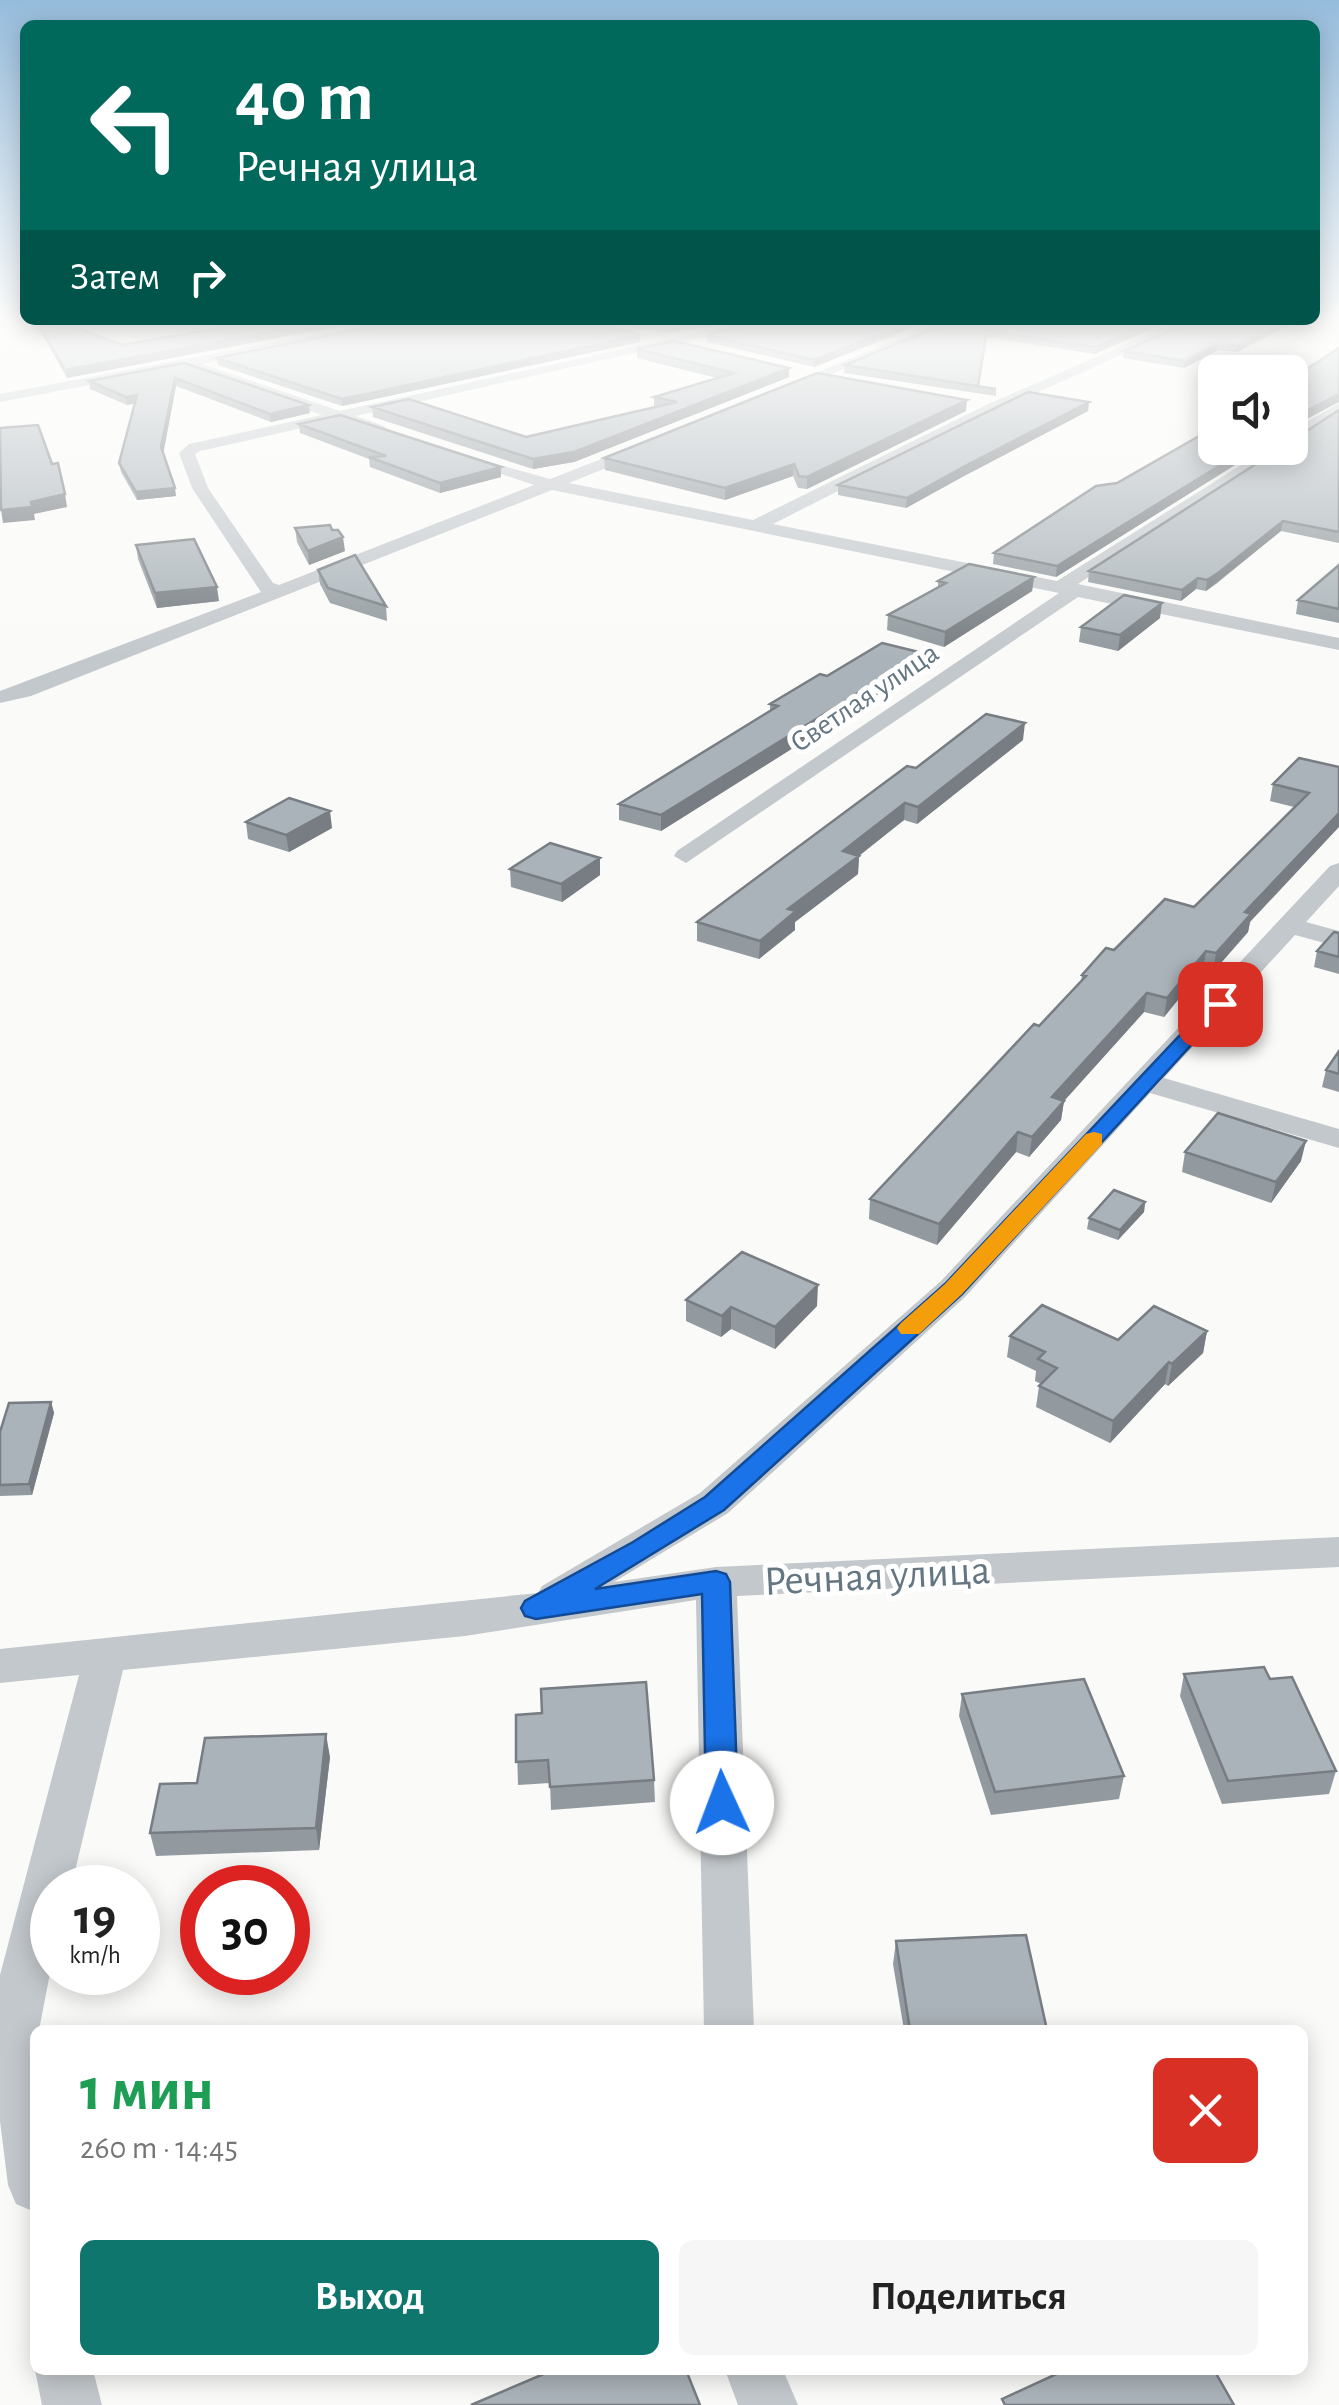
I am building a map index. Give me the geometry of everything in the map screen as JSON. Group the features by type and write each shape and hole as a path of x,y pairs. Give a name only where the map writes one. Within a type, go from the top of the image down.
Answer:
{"street":[{"path":"256,432 213,442 188,453 200,488 266,587 280,591"},
{"path":"387,432 405,438"},
{"path":"757,525 943,432"},
{"path":"0,697 24,692 655,443"},
{"path":"441,449 549,484 1339,644"},
{"name":"Светлая улица","path":"686,856 1253,465"},
{"path":"536,1608 643,1550 714,1504 953,1289 1339,871"},
{"path":"1292,926 1339,938"},
{"path":"1147,1082 1339,1139"},
{"name":"Речная улица","path":"0,1666 464,1620 716,1582 1339,1552"},
{"path":"716,1582 730,2025"},
{"path":"30,2146 14,2022 105,1656"},
{"path":"65,2375 72,2405"},
{"path":"756,2375 768,2405"}],"building":[{"path":"0,432 41,432 52,464 58,463 65,494 31,502 32,507 1,510"},
{"path":"127,432 164,432 161,447 175,488 136,492 119,463"},
{"path":"321,432 393,432 501,467 440,483 369,457 386,456"},
{"path":"450,432 511,432 526,437 547,432 625,432 574,452 533,459"},
{"path":"669,432 900,432 807,477 799,476 794,464 725,488 604,458"},
{"path":"946,432 1030,432 907,498 838,485"},
{"path":"1308,432 1339,432 1339,532 1283,521 1218,573 1207,580 1198,578 1182,590 1089,571 1254,465 1308,465"},
{"path":"1198,437 1198,465 1220,465 1057,566 994,553 1096,486 1117,483"},
{"path":"330,525 343,537 308,551 295,528"},
{"path":"194,539 217,587 155,593 136,545"},
{"path":"355,555 386,606 328,588 318,570"},
{"path":"969,564 1034,577 945,632 888,615 946,583 938,581"},
{"path":"1339,565 1339,609 1298,600"},
{"path":"1124,595 1162,603 1120,635 1081,627"},
{"path":"882,643 923,653 661,815 619,804 778,706 770,704"},
{"path":"986,714 1025,723 918,807 905,803 843,851 859,856 788,909 796,911 760,941 697,922 907,766 916,768"},
{"path":"1299,758 1339,767 1339,813 1245,912 1251,914 1216,953 1206,951 1167,998 1147,993 1052,1097 1064,1101 1032,1137 1018,1132 939,1224 870,1199 1034,1024 1039,1026 1086,976 1082,975 1106,948 1114,950 1165,899 1194,907 1309,793 1273,784"},
{"path":"289,798 330,811 286,835 246,822"},
{"path":"550,843 600,858 561,884 510,869"},
{"path":"1334,932 1339,933 1339,957 1317,951"},
{"path":"1339,1051 1339,1074 1326,1070"},
{"path":"1218,1113 1306,1141 1276,1182 1185,1152"},
{"path":"1114,1190 1145,1202 1120,1230 1089,1218"},
{"path":"742,1252 818,1285 775,1327 731,1307 722,1316 686,1300"},
{"path":"1042,1305 1118,1340 1154,1306 1207,1331 1172,1364 1169,1362 1113,1421 1039,1386 1057,1368 1038,1359 1045,1352 1010,1336"},
{"path":"51,1402 29,1484 0,1485 0,1432 9,1403"},
{"path":"1264,1667 1270,1679 1292,1677 1336,1771 1228,1781 1184,1674"},
{"path":"1084,1679 1124,1776 995,1792 962,1694"},
{"path":"646,1682 654,1780 550,1787 548,1760 516,1762 516,1715 542,1713 541,1689"},
{"path":"326,1734 316,1828 150,1833 160,1784 197,1783 205,1738"},
{"path":"1026,1935 1046,2025 909,2025 896,1941"},
{"path":"541,2375 688,2375 700,2405 471,2405"},
{"path":"1054,2375 1217,2375 1234,2405 1005,2405 1002,2399"}],"slow traffic":[{"path":"910,1328 953,1289 1094,1139"}],"route":[{"path":"722,1803 716,1582 536,1608 643,1550 714,1504 953,1289 1220,1004"}]}
